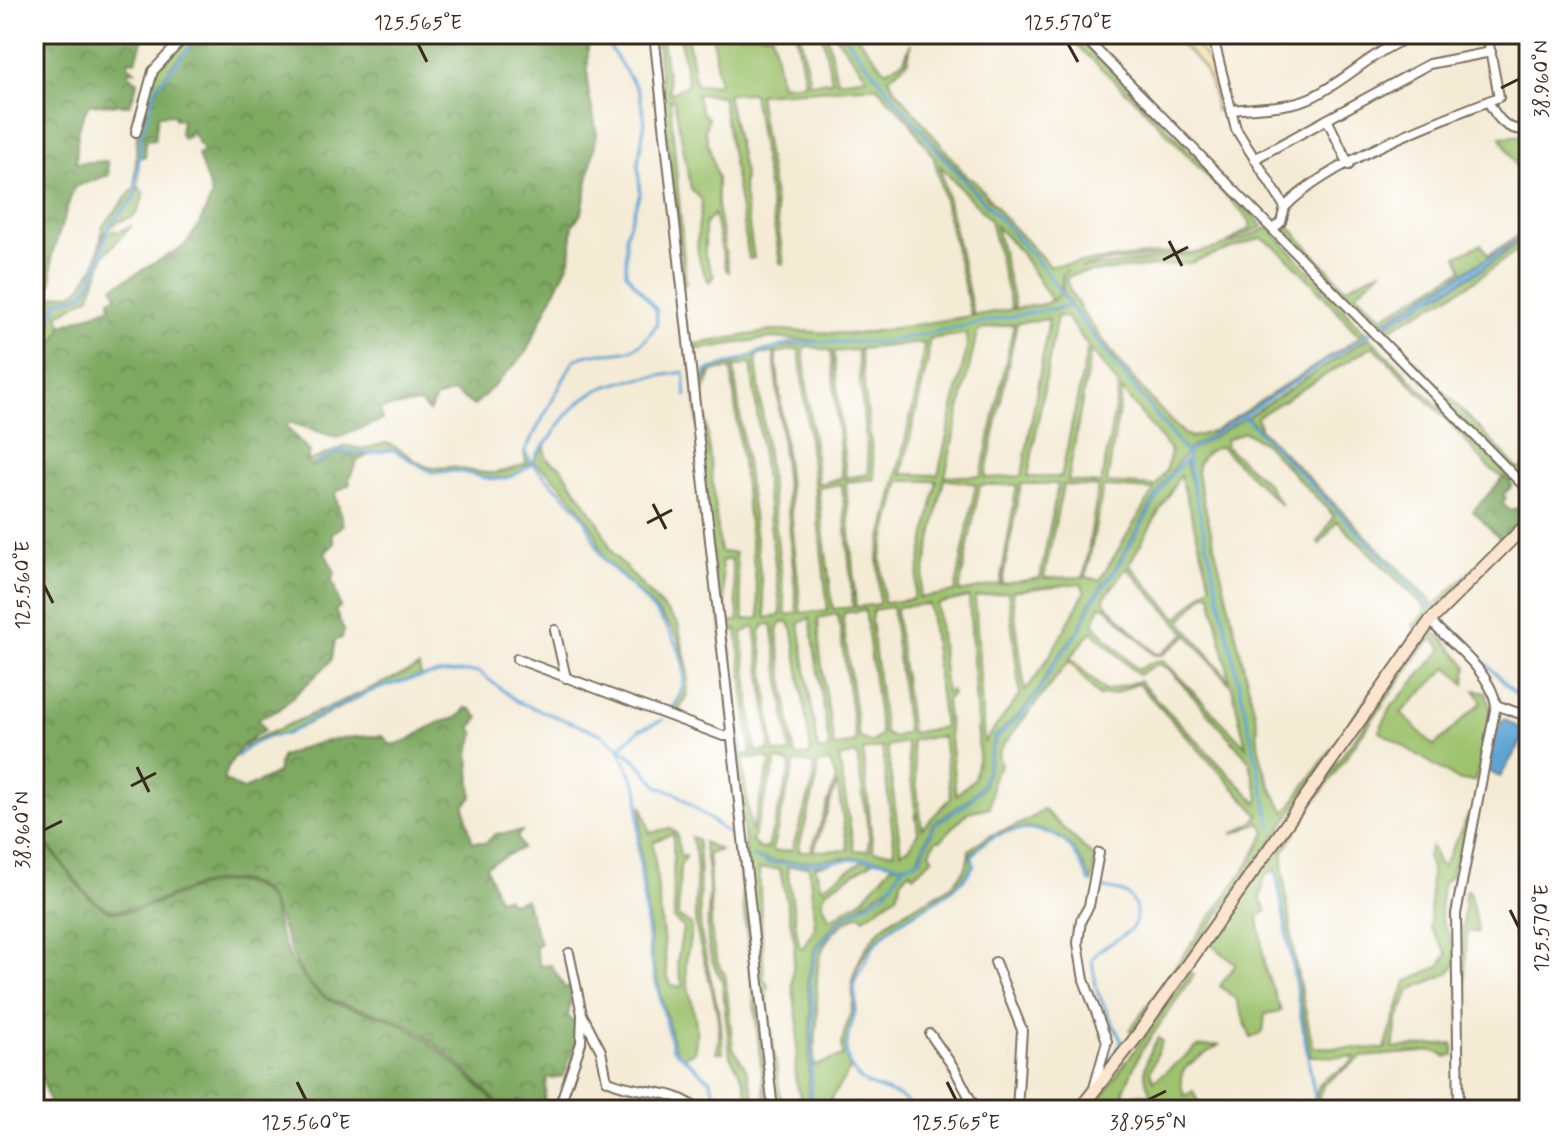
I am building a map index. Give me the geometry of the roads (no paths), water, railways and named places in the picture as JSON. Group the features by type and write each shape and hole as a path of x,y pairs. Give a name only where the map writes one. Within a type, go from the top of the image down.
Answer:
{"street":[{"path":"136,132 153,71 187,34"},
{"path":"654,34 773,1110"},
{"path":"1081,34 1529,491"},
{"path":"1231,110 1301,101 1331,87 1375,55 1409,36 1422,34"},
{"path":"1273,229 1281,222 1285,207 1303,188 1405,136 1501,93 1487,34"},
{"path":"1214,41 1236,129 1285,207"},
{"path":"1256,158 1429,64 1491,52"},
{"path":"1488,101 1503,123 1512,129 1529,129"},
{"path":"1328,121 1349,165"},
{"path":"1079,1110 1092,1097 1430,621 1529,522"},
{"path":"1430,621 1484,677 1494,691 1496,705 1456,914 1459,1110"},
{"path":"555,630 566,678"},
{"path":"517,659 723,736 731,736"},
{"path":"1496,705 1529,717"},
{"path":"1092,1097 1107,1041 1084,980 1078,943 1099,853"},
{"path":"558,1110 581,1043 582,1014 569,953"},
{"path":"995,962 1018,1012 1022,1030 1017,1110"},
{"path":"582,1014 601,1051 607,1080 618,1085 674,1094 698,1110"},
{"path":"930,1034 954,1068 976,1110"}],"water":[{"path":"1529,232 1481,270 1379,329 1377,326"},
{"path":"1504,719 1521,729 1523,739 1500,777 1488,771 1495,732"}],"waterway":[{"path":"34,341 49,324 58,301 82,295 86,290 101,258 109,225 135,198 141,135 157,86 201,34"},
{"path":"612,34 607,43 639,92 645,121 638,163 640,193 626,234 626,273 656,309 657,323 648,337 629,350 598,353 574,360 525,451 535,466 580,512 606,562 655,611 669,631 680,652 684,673 680,693 667,713"},
{"path":"843,34 942,156 1040,263 1072,309 1186,453 1272,828"},
{"path":"698,395 706,371 791,343 885,342 1069,305"},
{"path":"1186,453 1378,327"},
{"path":"535,457 567,414 581,401 610,385 684,372 686,396"},
{"path":"1245,417 1431,607"},
{"path":"316,463 341,451 369,454 393,450 433,473 452,471 491,479 508,477 531,465"},
{"path":"810,1110 813,1009 809,982 817,949 838,922 886,892 904,866 919,860 934,824 967,803 983,785 995,738 1023,714 1041,689 1054,664 1080,630 1091,603 1116,569 1168,478 1186,459"},
{"path":"1441,617 1529,708"},
{"path":"238,756 261,740 287,734 331,709 379,689 428,676 479,672 518,702 601,734 636,760 659,787 676,793 739,842"},
{"path":"663,720 639,730 619,749 639,792 638,847 650,958 672,1048 710,1080 721,1110"},
{"path":"913,1110 899,1096 865,1083 848,1060 847,1045 856,1007 856,980 875,945 901,921 963,880 974,865 972,857 980,847 1003,833 1031,830 1058,837 1075,853 1090,883"},
{"path":"753,857 775,863 875,859 902,865"},
{"path":"1276,872 1317,1110"},
{"path":"1098,888 1115,890 1129,897 1135,906 1136,917 1128,932 1103,948 1092,961 1097,991 1122,1042 1107,1065"},
{"path":"1179,1110 1184,1110"}]}
